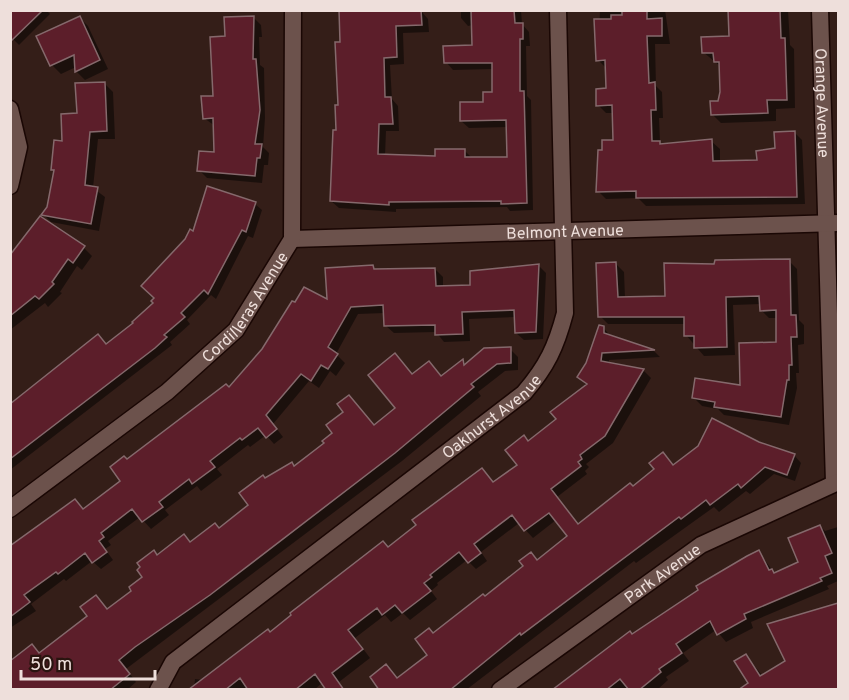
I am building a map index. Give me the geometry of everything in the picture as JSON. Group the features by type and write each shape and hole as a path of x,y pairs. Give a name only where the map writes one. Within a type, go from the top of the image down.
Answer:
{"street":[{"name":"Cordilleras Avenue","path":"10,509 167,392 236,330 292,239 293,10"},
{"name":"Oakhurst Avenue","path":"158,690 173,662 524,393 546,367 558,341 565,313 558,10"},
{"name":"Orange Avenue","path":"820,10 832,223 836,483"},
{"path":"10,109 19,147 10,186"},
{"name":"Belmont Avenue","path":"292,239 832,223"},
{"name":"Park Avenue","path":"500,690 701,544 836,483"}],"building":[{"path":"10,10 43,10 10,42"},
{"path":"339,10 421,10 422,25 396,26 397,57 384,58 385,97 391,97 393,124 379,124 378,154 435,156 435,149 465,149 465,157 507,157 506,120 460,121 460,102 483,102 483,92 492,92 492,63 444,63 443,46 472,45 471,10 514,10 515,23 523,23 523,39 520,39 520,91 524,91 527,203 501,204 501,201 389,202 389,205 330,201 333,130 336,130 335,105 338,105 335,42 340,42"},
{"path":"622,10 647,10 647,19 662,18 662,36 647,36 649,83 655,82 656,110 651,110 652,141 660,141 660,144 712,139 713,161 757,160 756,151 775,148 774,132 795,131 797,197 636,198 636,191 596,192 598,150 602,150 602,140 613,140 612,105 596,106 596,89 606,88 605,60 596,61 594,19 611,19 611,15 622,15"},
{"path":"728,10 780,10 781,38 785,38 787,100 767,100 768,113 711,115 710,101 718,101 720,92 719,62 714,62 713,53 702,53 701,37 729,36"},
{"path":"80,16 100,60 75,72 74,55 50,66 36,36"},
{"path":"254,16 253,59 256,59 260,110 255,144 262,144 260,158 257,158 255,176 197,171 199,151 214,152 213,118 203,119 201,96 213,96 210,37 225,36 224,17"},
{"path":"105,82 107,131 90,132 85,185 98,187 91,224 41,215 47,207 54,170 51,170 54,140 62,141 61,114 77,113 75,83"},
{"path":"207,186 256,202 246,232 242,230 208,294 204,290 181,313 185,317 164,335 167,337 155,348 10,459 10,404 98,334 106,344 133,323 153,303 151,301 154,298 141,286 185,239 190,229 193,231"},
{"path":"40,216 85,246 73,263 68,259 52,282 54,284 39,299 35,296 10,316 10,255"},
{"path":"790,259 791,315 796,315 797,337 791,337 792,365 789,365 789,380 787,380 781,417 714,407 715,402 692,398 695,378 740,385 739,343 776,342 776,310 760,311 759,296 726,297 727,347 694,348 694,336 684,336 684,317 598,317 596,263 616,262 618,297 665,296 664,263 714,264 715,260"},
{"path":"539,264 536,332 515,333 514,310 462,312 463,334 435,335 435,325 384,326 383,305 351,307 328,347 338,354 328,369 321,365 311,381 301,374 266,415 277,429 266,438 258,428 242,440 240,438 210,461 215,467 192,484 189,479 159,502 163,507 142,522 132,509 101,533 104,537 99,541 107,552 92,563 85,553 58,574 56,572 24,595 30,602 10,617 10,546 75,499 83,509 120,481 110,467 124,456 127,459 226,384 229,387 262,349 292,301 295,302 304,287 327,299 325,268 373,265 374,269 435,268 436,286 470,285 470,271"},
{"path":"599,325 604,326 604,333 655,350 602,353 601,361 644,369 605,436 580,455 582,459 578,462 581,466 551,489 578,524 630,483 633,486 654,469 649,463 663,452 673,465 698,446 712,418 759,442 795,454 787,475 765,467 741,488 738,484 710,505 706,500 681,519 679,517 521,635 520,633 450,690 379,690 370,677 386,664 397,678 427,655 415,639 429,628 433,633 483,594 485,596 523,566 519,561 531,552 537,560 567,536 549,513 524,531 512,515 474,544 481,553 468,563 459,552 430,575 432,577 424,583 431,591 402,613 395,605 382,615 377,608 348,630 363,649 332,673 344,690 326,690 315,674 295,690 248,690 240,678 225,690 188,690 268,629 270,632 291,615 290,613 383,541 388,547 416,525 412,520 482,468 493,482 517,465 505,450 524,435 528,441 556,419 550,412 587,384 577,377 586,363"},
{"path":"511,347 511,363 497,364 471,384 474,387 395,453 210,595 119,660 130,674 110,690 10,690 10,661 32,644 39,653 87,616 80,607 96,595 107,609 131,591 129,587 142,577 137,570 140,567 137,563 154,550 157,555 184,534 190,542 215,523 219,528 248,505 239,493 263,475 265,478 292,462 294,466 324,443 322,441 332,433 326,425 343,412 337,404 349,395 374,425 395,408 368,375 395,353 412,374 429,361 441,376 463,359 464,365 484,348"},
{"path":"820,525 832,553 825,556 832,573 820,578 822,581 744,614 746,619 717,635 710,621 676,644 682,653 659,669 661,672 639,690 629,690 620,679 606,690 552,690 630,631 632,634 698,590 696,586 747,556 759,550 769,570 772,569 774,573 798,562 788,538"},
{"path":"838,603 838,690 738,690 748,683 734,661 746,654 760,676 785,661 767,624"}]}
